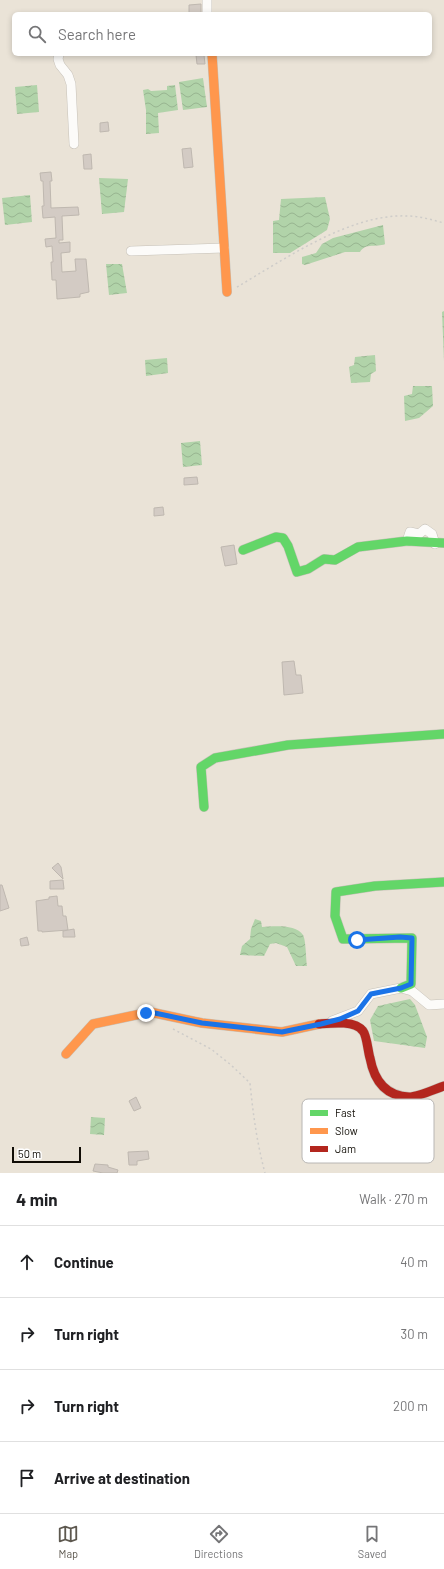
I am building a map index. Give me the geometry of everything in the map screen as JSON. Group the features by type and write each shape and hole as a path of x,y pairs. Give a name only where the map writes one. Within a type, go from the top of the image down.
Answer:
{"street":[{"path":"207,0 207,12"},
{"path":"59,56 60,64 68,75 72,84 74,144"},
{"path":"212,56 227,292"},
{"path":"130,251 224,248"},
{"path":"407,541 410,532 418,534 425,529 432,534 439,544"},
{"path":"242,550 276,537 282,538 288,546 297,572 308,569 324,559 335,560 358,547 407,541 439,544"},
{"path":"204,807 201,768 215,758 288,746 345,740 444,734"},
{"path":"66,1054 93,1024 150,1012 202,1023 282,1032 340,1019 358,1011 371,994 401,988 411,984 412,938 343,939 337,927 334,906 336,892 375,886 444,882"},
{"path":"401,988 412,991 429,1005 444,1004"},
{"path":"321,1024 349,1024 358,1027 364,1032 371,1065 377,1080 389,1093 410,1097 444,1086"}],"path":[{"path":"227,292 338,231 380,218 408,216 444,222"},
{"path":"170,1027 211,1049 250,1083 252,1108 265,1173"}],"water":[{"path":"203,78 207,107 183,110 179,82"},
{"path":"37,85 39,112 17,114 15,87"},
{"path":"175,85 178,110 158,113 159,133 146,134 146,110 143,90 167,90 167,86"},
{"path":"99,178 128,179 124,212 102,214"},
{"path":"30,195 32,222 5,225 2,198"},
{"path":"325,197 330,219 327,230 290,253 273,253 273,221 279,220 281,199"},
{"path":"383,225 385,244 368,246 360,252 345,252 305,265 302,264 302,257 316,253 322,244 333,238"},
{"path":"106,264 122,264 127,293 109,295"},
{"path":"444,311 444,361 442,312"},
{"path":"375,355 376,371 371,374 370,382 351,383 349,367 354,365 355,357"},
{"path":"167,358 168,373 146,376 145,360"},
{"path":"413,386 432,386 433,406 419,418 405,421 404,396 412,394"},
{"path":"200,441 202,465 183,467 181,443"},
{"path":"255,919 261,921 262,927 284,926 300,931 305,941 307,966 296,966 287,947 276,943 270,944 264,956 240,955 242,946 250,939 251,929"},
{"path":"410,999 415,1005 427,1037 425,1048 374,1041 370,1020 378,1006"},
{"path":"91,1117 105,1118 104,1135 90,1134"}],"building":[{"path":"201,4 201,12 189,12 189,5"},
{"path":"196,56 204,56 205,64 197,64"},
{"path":"108,122 109,131 100,132 100,123"},
{"path":"191,148 193,167 184,168 182,149"},
{"path":"91,154 92,169 84,169 83,155"},
{"path":"51,172 51,208 78,207 79,215 62,216 63,240 59,240 59,243 70,242 70,252 61,253 62,272 76,271 75,259 86,259 89,292 80,294 80,297 57,299 56,280 52,280 52,246 46,247 45,239 56,238 55,217 43,218 43,181 41,181 40,173"},
{"path":"197,477 198,484 184,485 184,478"},
{"path":"163,507 164,515 154,516 154,508"},
{"path":"234,545 237,564 225,566 221,547"},
{"path":"294,661 296,675 301,675 303,693 284,695 282,662"},
{"path":"58,863 61,867 63,879 52,868"},
{"path":"63,880 64,889 50,889 50,881"},
{"path":"0,885 2,885 9,908 0,911"},
{"path":"57,896 58,906 62,906 63,916 66,916 68,930 38,931 36,901"},
{"path":"74,929 75,937 63,937 63,931"},
{"path":"27,937 29,945 21,946 20,939"},
{"path":"136,1097 141,1108 134,1111 129,1101"},
{"path":"148,1151 149,1159 137,1161 137,1165 129,1165 128,1152"},
{"path":"95,1164 108,1165 108,1167 118,1170 117,1173 93,1171"}],"traffic: fast":[{"path":"243,550 276,537 283,538 288,546 297,572 308,569 324,559 335,560 358,547 407,541 444,543"},
{"path":"204,807 201,767 215,758 288,745 444,734"},
{"path":"401,988 411,984 412,938 343,939 335,916 336,892 375,886 444,882"}],"traffic: slow":[{"path":"212,56 227,292"},
{"path":"66,1054 93,1024 150,1012 202,1023 282,1032 319,1024"}],"traffic: jam":[{"path":"319,1024 349,1024 354,1025 363,1031 366,1036 374,1073 382,1085 393,1094 413,1097 444,1086"}],"route":[{"path":"146,1013 150,1012 202,1023 282,1032 340,1019 358,1011 371,994 401,988 411,984 412,938 400,937 357,940"}]}
